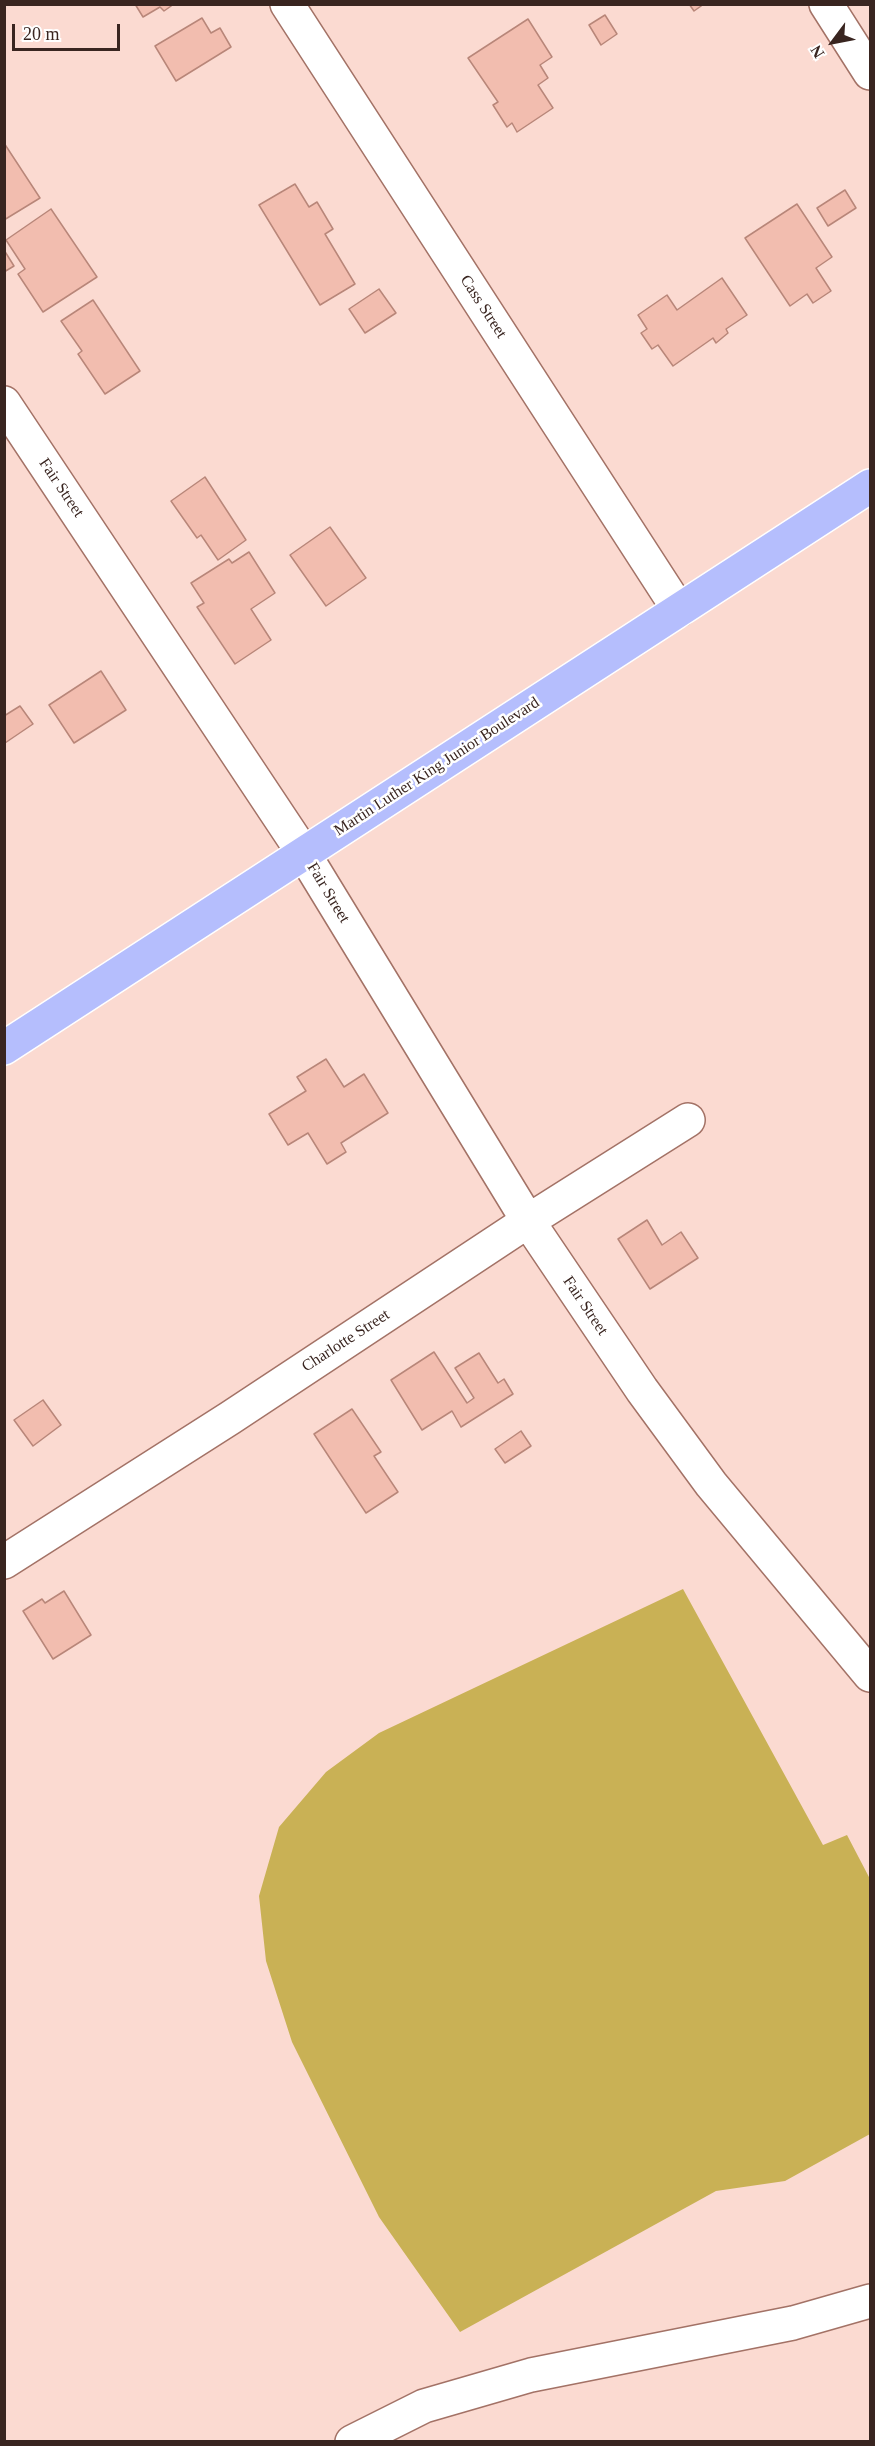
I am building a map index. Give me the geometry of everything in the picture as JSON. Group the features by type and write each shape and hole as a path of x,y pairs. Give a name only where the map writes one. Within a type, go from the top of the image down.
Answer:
{"main road":[{"name":"Martin Luther King Junior Boulevard","path":"4,1048 870,486"}],"street":[{"name":"Cass Street","path":"287,4 679,610"},
{"path":"825,4 870,73"},
{"name":"Fair Street","path":"4,403 304,854 528,1221 642,1390 711,1484 870,1676"},
{"name":"Charlotte Street","path":"4,1562 230,1418 528,1221 688,1120"},
{"path":"352,2442 424,2406 531,2375 793,2323 870,2301"}],"shaded area":[{"path":"683,1589 823,1845 847,1835 870,1879 870,2134 785,2181 716,2191 460,2332 379,2217 292,2042 266,1961 259,1896 279,1827 326,1772 379,1733"}],"building":[{"path":"135,4 174,4 164,11 160,7 143,17"},
{"path":"689,4 704,4 694,11"},
{"path":"605,15 617,34 601,45 589,25"},
{"path":"202,18 211,33 220,28 231,47 176,81 155,46"},
{"path":"528,19 552,57 540,65 548,78 538,85 553,108 517,132 512,123 507,127 493,105 498,102 468,58"},
{"path":"4,143 40,198 4,220"},
{"path":"295,184 309,207 317,202 333,229 325,234 355,284 320,305 259,205"},
{"path":"845,190 856,208 828,226 817,208"},
{"path":"797,204 832,257 816,268 831,291 813,303 807,294 790,306 745,238"},
{"path":"51,209 97,277 43,312 18,274 25,269 6,240"},
{"path":"4,250 14,266 4,272"},
{"path":"722,278 747,315 726,329 728,333 716,343 713,338 673,366 658,345 652,349 641,333 647,329 638,315 667,295 677,310"},
{"path":"379,289 396,313 365,333 349,309"},
{"path":"93,300 140,371 105,394 78,354 82,351 61,321"},
{"path":"205,477 246,540 218,560 201,535 197,538 171,501"},
{"path":"330,527 366,578 326,606 290,555"},
{"path":"249,552 275,593 251,609 271,640 235,664 197,607 204,603 191,583 229,559 232,563"},
{"path":"101,671 126,710 74,743 49,705"},
{"path":"20,706 33,724 5,743 4,716"},
{"path":"326,1059 344,1087 364,1074 388,1113 341,1143 346,1152 327,1164 308,1133 288,1145 269,1114 306,1091 297,1077"},
{"path":"647,1220 662,1245 681,1232 698,1258 650,1289 618,1239"},
{"path":"434,1352 467,1403 474,1398 455,1368 479,1353 498,1383 504,1379 513,1394 461,1427 452,1411 422,1430 391,1380"},
{"path":"43,1400 61,1425 33,1446 14,1420"},
{"path":"352,1409 381,1452 374,1456 398,1492 366,1513 314,1434"},
{"path":"521,1431 531,1446 505,1463 495,1449"},
{"path":"64,1591 91,1635 53,1659 23,1611 42,1599 45,1603"}]}
